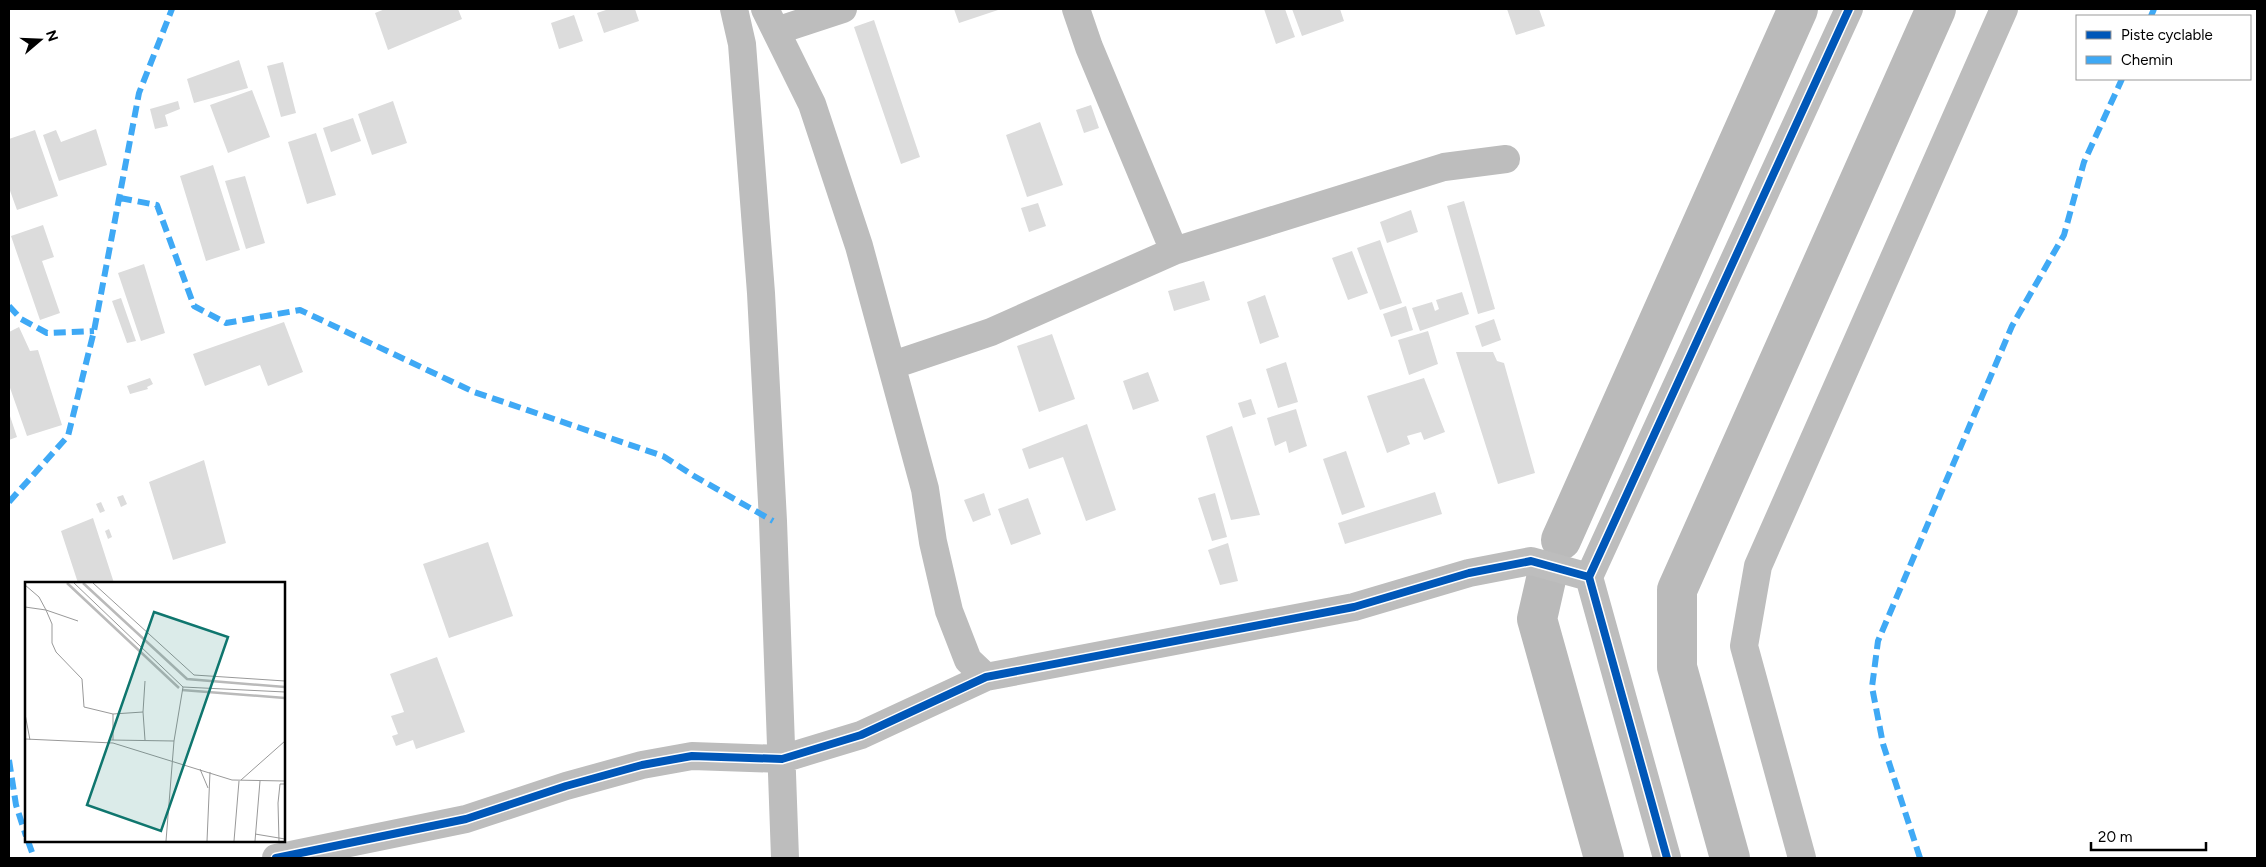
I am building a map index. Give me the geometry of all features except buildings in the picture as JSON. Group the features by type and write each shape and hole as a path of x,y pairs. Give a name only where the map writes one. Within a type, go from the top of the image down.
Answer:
{"street":[{"path":"734,9 742,44 761,293 785,858"},
{"path":"843,9 770,20 812,104 860,246 925,488 933,542 949,611 968,660 986,677"},
{"path":"1076,9 1089,47 1174,250"},
{"path":"1667,858 1589,577 1849,9"},
{"path":"1802,858 1744,646 1758,566 2004,9"},
{"path":"893,365 991,332 1174,250 1444,167 1506,159"},
{"path":"276,858 466,819 566,786 642,765 692,756 782,759 861,736 986,677 1354,607 1469,574 1530,561 1589,577"}],"waterway":[{"path":"1561,540 1798,9"},
{"path":"1730,858 1677,667 1677,590 1936,9"},
{"path":"1547,575 1537,619 1604,858"}],"marked path":[{"path":"9,502 68,436 94,331 139,93 172,9"},
{"path":"2151,15 2154,9"},
{"path":"1920,858 1883,744 1872,687 1878,641 2012,326 2064,235 2084,162 2122,80"},
{"path":"120,198 157,205 194,306 226,323 300,310 474,392 663,456 773,521"},
{"path":"9,306 21,319 47,333 94,331"},
{"path":"9,760 16,805 25,833"},
{"path":"28,842 34,858"}],"cycle path":[{"path":"1667,858 1589,577 1849,9"},
{"path":"276,858 466,819 566,786 642,765 692,756 782,759 861,735 986,677 1354,607 1469,573 1531,561 1589,577"}]}
